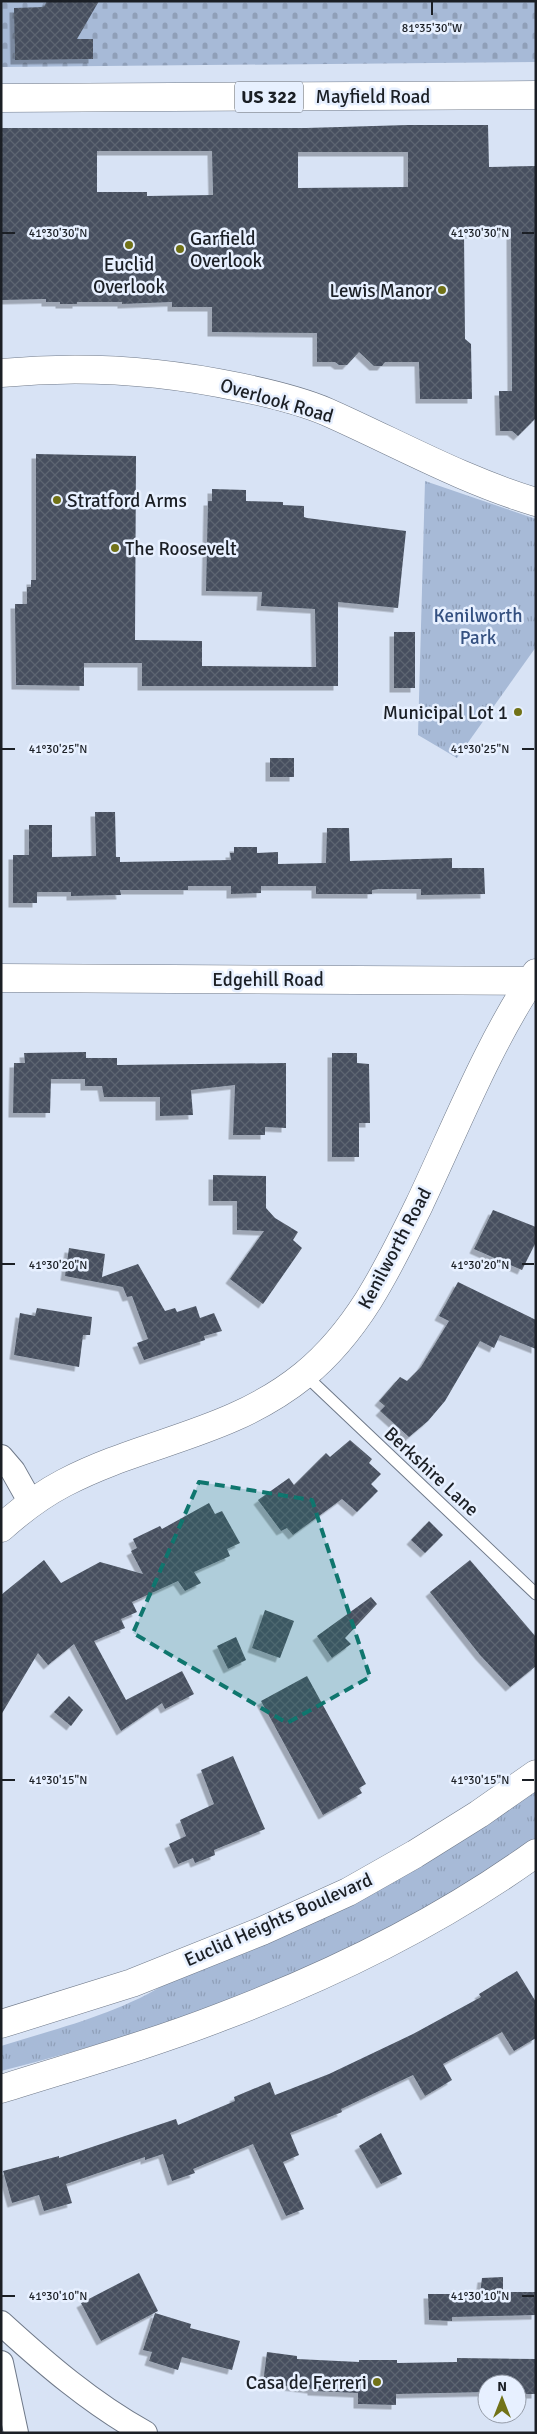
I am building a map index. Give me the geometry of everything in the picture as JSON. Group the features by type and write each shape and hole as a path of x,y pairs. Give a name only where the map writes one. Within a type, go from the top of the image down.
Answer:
{"main road":[{"name":"Mayfield Road","path":"1,98 536,95"},
{"name":"Overlook Road","path":"1,373 82,368 136,371 211,381 256,390 325,412 454,473 536,502"},
{"name":"Edgehill Road","path":"1,978 534,978"},
{"name":"Kenilworth Road","path":"1,1528 31,1503 63,1483 96,1469 226,1422 270,1399 304,1374 355,1322 375,1293 494,1048 534,978"},
{"name":"Euclid Heights Boulevard","path":"1,2024 132,1982 262,1930 348,1892 415,1854 479,1814 536,1774"},
{"path":"1,2089 220,2018 305,1983 418,1928 495,1882 536,1853"}],"street":[{"path":"1,1457 13,1471 31,1503"},
{"path":"1,2323 89,2398 109,2413 145,2433"},
{"path":"1,2363 16,2433"}],"lane":[{"name":"Berkshire Lane","path":"304,1374 536,1594"}],"highlighted area":[{"path":"199,1482 312,1500 370,1677 287,1723 133,1633"}],"green space":[{"path":"1,1 536,1 536,62 1,67"},
{"name":"Kenilworth Park","path":"425,481 536,519 536,647 457,758 418,735"},
{"path":"536,1786 536,1840 467,1886 405,1922 350,1949 236,1998 118,2038 1,2071 1,2046 88,2019 130,2003"}],"building":[{"path":"47,1 99,1 77,39 93,39 93,59 15,60 14,8 44,7"},
{"path":"488,125 489,167 536,166 536,418 518,436 512,431 500,431 499,391 512,391 511,233 464,234 465,339 471,344 472,399 420,399 419,362 385,362 382,366 374,366 359,352 347,365 339,365 335,362 317,362 317,333 212,332 212,307 172,307 172,302 122,304 122,302 77,302 77,304 60,304 60,302 46,302 46,299 1,300 1,128 306,128","holes":["97,151 212,151 213,195 147,196 147,192 97,192","298,152 408,152 408,187 298,188"]},
{"path":"36,454 136,456 135,640 202,641 202,666 316,667 315,609 261,606 262,592 206,591 208,501 212,501 212,489 246,490 246,501 283,502 283,505 304,506 304,517 307,518 406,531 398,608 338,602 338,686 142,686 142,663 84,663 84,686 16,685 15,604 27,604 27,587 31,587 31,580 36,580"},
{"path":"394,632 415,632 415,688 394,688"},
{"path":"270,758 294,758 294,777 270,777"},
{"path":"95,812 115,812 116,857 120,857 120,862 231,860 230,853 234,853 234,847 257,847 257,853 278,852 278,864 326,863 327,828 349,828 350,861 452,858 452,868 484,868 485,894 421,895 421,889 379,889 372,890 372,894 316,894 316,886 261,886 261,893 231,894 231,886 188,886 188,890 120,890 121,895 71,896 71,892 37,892 37,903 13,903 13,855 29,855 29,825 52,825 52,857 96,856"},
{"path":"86,1052 86,1058 117,1058 117,1065 286,1063 286,1128 265,1127 265,1135 233,1135 235,1085 191,1090 193,1115 160,1116 160,1097 104,1097 102,1086 85,1086 85,1079 51,1079 50,1113 13,1113 14,1063 25,1063 24,1053"},
{"path":"332,1053 357,1053 357,1063 369,1064 370,1123 359,1123 359,1157 332,1157"},
{"path":"213,1175 266,1176 266,1208 275,1218 298,1232 293,1240 302,1248 263,1304 230,1279 264,1231 237,1230 237,1201 213,1201"},
{"path":"493,1210 536,1227 536,1242 522,1270 474,1249"},
{"path":"69,1248 105,1254 102,1277 138,1264 165,1311 175,1308 177,1312 196,1306 200,1318 214,1313 222,1331 204,1336 205,1340 144,1360 137,1343 148,1339 132,1296 127,1297 123,1287 65,1276"},
{"path":"458,1282 536,1320 536,1349 500,1335 494,1348 480,1341 445,1401 428,1421 409,1437 380,1411 385,1406 379,1401 400,1377 407,1381 421,1367 449,1321 439,1316"},
{"path":"37,1308 92,1317 90,1335 83,1335 79,1367 14,1355 20,1313 35,1316"},
{"path":"350,1440 372,1459 369,1463 381,1474 371,1484 378,1491 357,1512 342,1499 293,1535 287,1528 281,1531 258,1500 289,1478 294,1485 326,1453 330,1457"},
{"path":"209,1503 215,1514 222,1511 240,1543 227,1549 230,1556 194,1572 201,1583 185,1591 178,1581 132,1602 137,1612 121,1619 125,1628 94,1641 126,1700 182,1671 194,1694 165,1709 162,1703 121,1731 74,1644 48,1665 38,1653 1,1715 1,1595 44,1560 61,1583 100,1562 143,1574 131,1551 137,1548 133,1539 160,1526 162,1529"},
{"path":"429,1521 443,1535 425,1553 411,1540"},
{"path":"470,1560 536,1637 536,1666 510,1687 480,1655 430,1592"},
{"path":"371,1597 377,1604 345,1638 351,1644 332,1658 317,1636"},
{"path":"265,1610 294,1621 280,1658 252,1648"},
{"path":"236,1637 246,1660 228,1669 217,1646"},
{"path":"307,1676 366,1784 359,1788 362,1793 323,1815 261,1701"},
{"path":"69,1696 83,1710 71,1726 54,1712"},
{"path":"233,1756 265,1829 214,1850 215,1855 195,1863 193,1858 178,1864 169,1844 186,1836 180,1820 214,1804 201,1770"},
{"path":"517,1971 536,2002 536,2038 514,2051 502,2032 443,2064 452,2080 425,2096 413,2075 341,2109 342,2112 290,2133 299,2155 283,2162 304,2209 286,2216 253,2144 193,2169 195,2173 172,2181 163,2154 145,2160 145,2157 66,2184 72,2203 44,2211 39,2195 12,2203 3,2171 59,2156 59,2158 176,2119 178,2125 235,2101 234,2097 270,2082 275,2095 329,2074 413,2034 481,1997 479,1994"},
{"path":"381,2133 402,2174 381,2184 359,2146"},
{"path":"139,2273 158,2311 101,2341 81,2303"},
{"path":"503,2277 503,2292 536,2292 536,2315 452,2317 452,2321 429,2320 428,2294 480,2294 482,2278"},
{"path":"155,2313 191,2324 190,2328 240,2341 232,2370 182,2357 178,2370 149,2361 152,2352 143,2350"},
{"path":"267,2352 297,2356 297,2359 359,2362 359,2360 397,2360 397,2363 457,2362 457,2358 536,2359 536,2394 527,2394 527,2374 477,2374 477,2392 396,2394 396,2405 358,2404 358,2393 312,2391 312,2389 263,2383"}],"place":[{"name":"Euclid Overlook","path":"129,245"},
{"name":"Garfield Overlook","path":"180,249"},
{"name":"Lewis Manor","path":"442,290"},
{"name":"Stratford Arms","path":"57,500"},
{"name":"The Roosevelt","path":"115,548"},
{"name":"Municipal Lot 1","path":"518,712"},
{"name":"Casa de Ferreri","path":"377,2382"}]}
